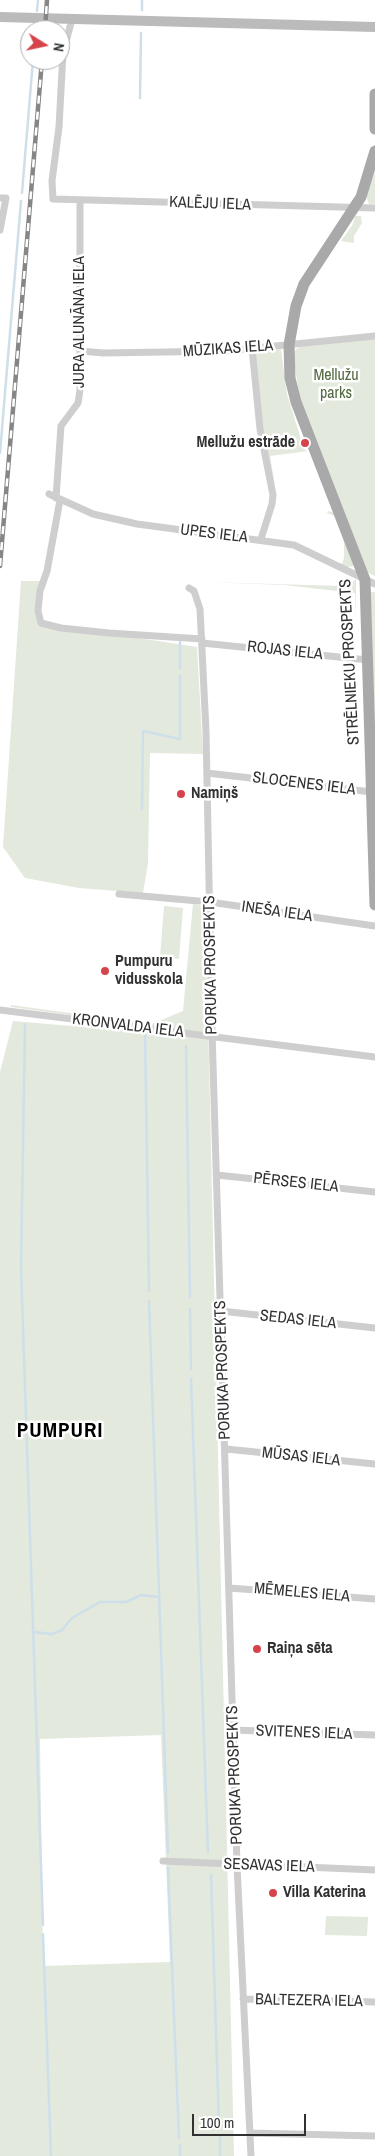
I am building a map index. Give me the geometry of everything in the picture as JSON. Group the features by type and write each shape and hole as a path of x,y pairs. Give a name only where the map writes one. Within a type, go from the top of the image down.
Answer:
{"main road":[{"path":"0,17 375,27"},
{"path":"375,94 375,129"},
{"name":"STRĒLNIEKU PROSPEKTS","path":"375,151 361,197 304,284 296,306 289,345 290,378 296,402 370,582 368,660 375,904"}],"street":[{"name":"KALĒJU IELA","path":"72,19 63,53 59,126 52,181 53,199 375,208"},
{"path":"361,197 362,204 367,208"},
{"path":"0,230 3,198"},
{"name":"JURA ALUNĀNA IELA","path":"41,623 38,610 40,591 47,571 61,426 78,403 80,200"},
{"name":"MŪZIKAS IELA","path":"80,351 187,353 375,336"},
{"path":"252,348 260,429 273,495 261,539"},
{"name":"UPES IELA","path":"55,497 93,514 137,524 261,539 300,547 370,582"},
{"name":"PORUKA PROSPEKTS","path":"190,588 194,591 200,602 202,641 237,1865 251,2156"},
{"name":"ROJAS IELA","path":"41,623 109,633 202,641 368,660"},
{"name":"SLOCENES IELA","path":"207,773 372,792"},
{"name":"INEŠA IELA","path":"119,894 210,902 375,926"},
{"name":"KRONVALDA IELA","path":"0,1010 375,1058"},
{"name":"PĒRSES IELA","path":"217,1175 375,1192"},
{"name":"SEDAS IELA","path":"221,1311 375,1328"},
{"name":"MŪSAS IELA","path":"226,1449 375,1464"},
{"name":"MĒMELES IELA","path":"229,1588 375,1599"},
{"name":"SVITENES IELA","path":"233,1730 375,1735"},
{"name":"SESAVAS IELA","path":"163,1861 375,1870"},
{"name":"BALTEZERA IELA","path":"243,1999 375,2002"},
{"path":"250,2133 375,2136"}],"green space":[{"path":"375,172 375,204 369,204 366,195"},
{"path":"355,216 361,216 362,223 354,236 354,243 341,241 353,224"},
{"name":"Mellužu parks","path":"375,339 375,576 366,572 300,402 294,359 295,350 300,347"},
{"path":"281,349 287,394 303,446 308,451 270,456 276,492 262,428 255,357 257,352"},
{"path":"328,511 335,513 354,566 346,567 339,563 342,564 344,558 344,542 335,516 327,513"},
{"path":"356,579 356,618 355,593 284,585 205,582 341,586 345,589"},
{"path":"21,581 44,581 40,591 41,623 197,647 203,754 150,753 148,863 143,893 79,888 25,878 3,847"},
{"path":"370,592 375,592 375,765"},
{"path":"193,904 202,906 206,910 234,2156 0,2156 0,1072 13,1021 141,1032 145,1027 122,1022 121,1020 152,1024 183,1011","holes":["161,1735 170,1962 43,1966 40,1739"]},
{"path":"164,906 183,908 179,959 160,957"},
{"path":"11,1005 114,1019 114,1021 11,1007"},
{"path":"326,1916 368,1917 367,1936 325,1935"}],"waterway":[{"path":"37,11 38,0"},
{"path":"142,0 142,10"},
{"path":"140,98 141,33"},
{"path":"22,193 32,70"},
{"path":"0,453 21,201"},
{"path":"180,642 180,668"},
{"path":"142,809 143,731 180,739 180,676"},
{"path":"25,1025 21,1268 43,1925"},
{"path":"145,1033 149,1291"},
{"path":"186,1046 190,1297"},
{"path":"149,1301 168,1853"},
{"path":"190,1309 191,1369"},
{"path":"191,1379 208,1852"},
{"path":"34,1632 52,1634 62,1630 72,1618 100,1602 126,1602 141,1595 158,1597"},
{"path":"168,1868 179,2138"},
{"path":"211,1875 219,2126"},
{"path":"43,1934 51,2156"},
{"path":"220,2136 220,2156"},
{"path":"180,2145 180,2156"}],"railway":[{"path":"46,20 47,0"},
{"path":"0,566 41,70"}],"place":[{"name":"Mellužu estrāde","path":"305,443"},
{"name":"Namiņš","path":"181,794"},
{"name":"Pumpuru vidusskola","path":"105,971"},
{"name":"Raiņa sēta","path":"257,1649"},
{"name":"Villa Katerina","path":"273,1893"}],"district":[{"name":"PUMPURI","path":"60,1431"}]}
